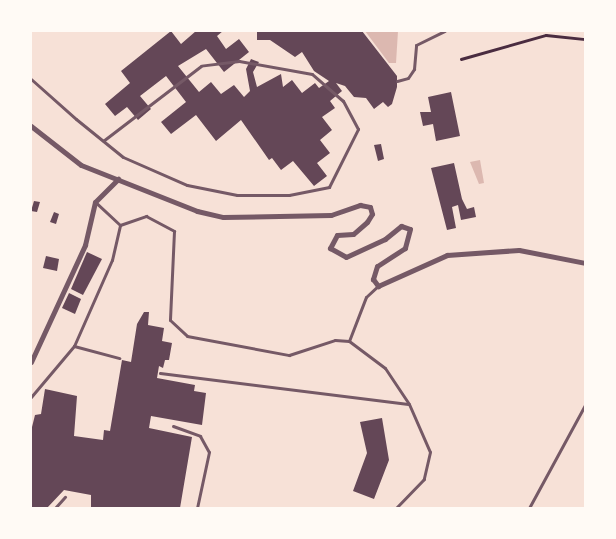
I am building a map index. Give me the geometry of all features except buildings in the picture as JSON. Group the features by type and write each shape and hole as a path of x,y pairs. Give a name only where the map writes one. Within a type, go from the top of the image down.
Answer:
{"street":[{"path":"31,126 81,165 197,211 223,217 331,215 360,205 370,207 372,214 367,222 353,234 337,235 330,248 346,257 385,239 401,226 410,229 405,248 377,266 372,279 378,286 447,255 519,250 585,263"},
{"path":"31,362 84,245 95,202 118,179"}],"lane":[{"path":"397,81 408,78 414,69 416,45 445,31"},
{"path":"31,79 103,141 147,171 186,185 237,195 289,195 329,187 358,129 343,101 312,74 239,61 200,66 103,141"},
{"path":"95,202 120,225"},
{"path":"120,225 146,216 174,231 170,320 187,336 289,355 335,340 350,341 385,368 408,404 430,452 424,479 396,508"},
{"path":"31,397 74,346 112,260 120,225"},
{"path":"350,341 366,297 378,286"},
{"path":"74,346 119,358"},
{"path":"160,373 408,404"},
{"path":"529,508 585,405"},
{"path":"173,426 200,436 209,452 197,508"},
{"path":"55,508 65,497"}],"path":[{"path":"460,59 546,35 585,39"}],"shaded area":[{"path":"365,31 398,31 396,63 389,63"},
{"path":"480,160 484,183 479,184 470,162"}]}
